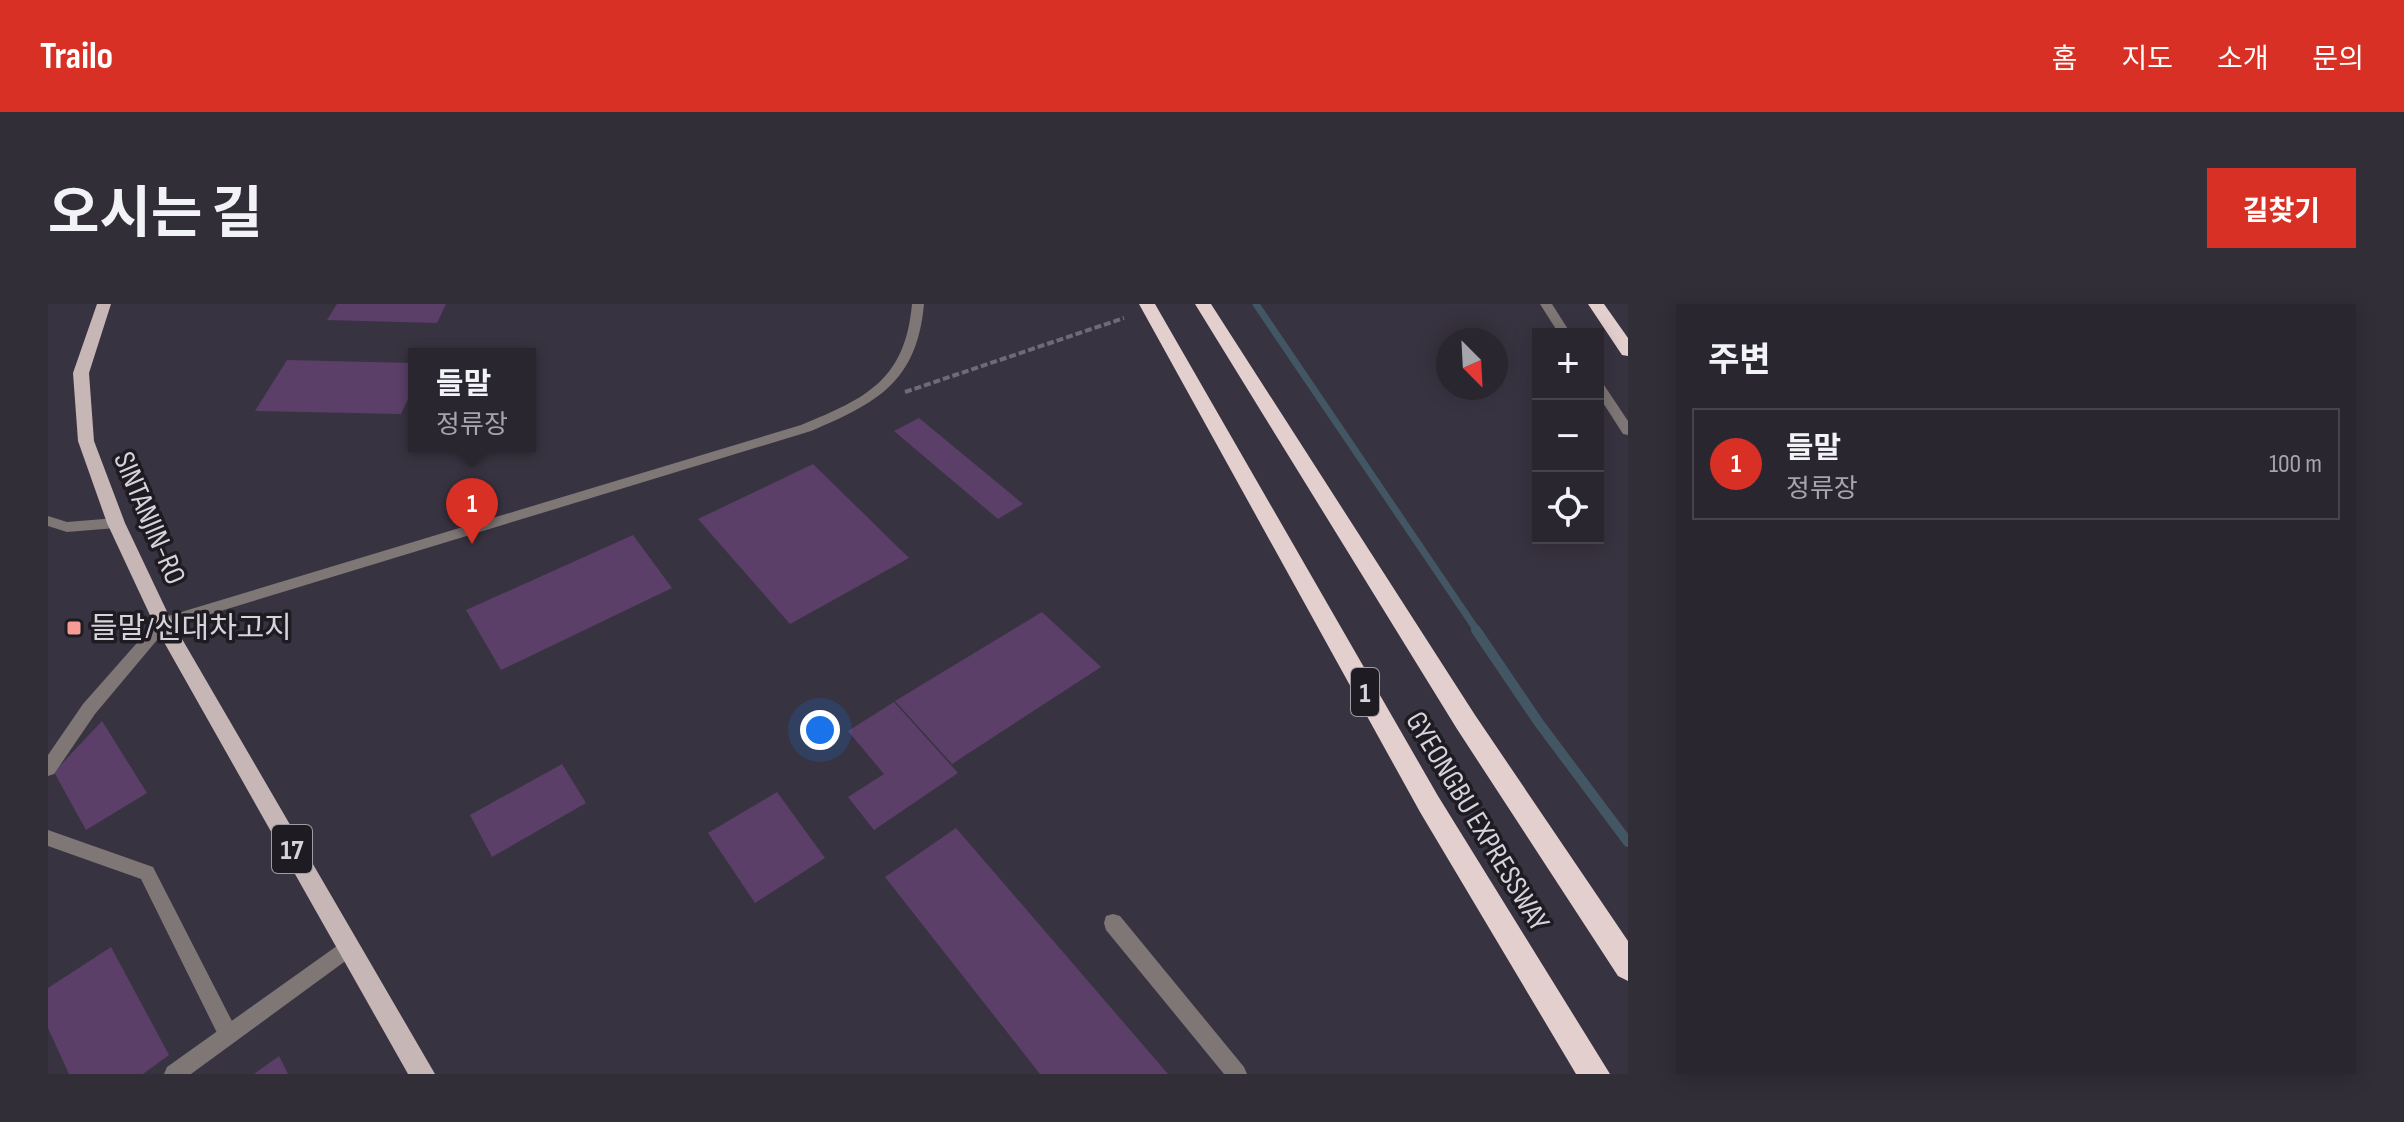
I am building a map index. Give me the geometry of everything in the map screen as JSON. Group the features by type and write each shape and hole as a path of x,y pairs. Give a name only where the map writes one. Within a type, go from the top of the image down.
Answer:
{"highway":[{"name":"GYEONGBU EXPRESSWAY","path":"1147,304 1429,804 1594,1074"},
{"name":"GYEONGBU EXPRESSWAY","path":"1203,304 1466,722 1628,966"},
{"path":"1596,304 1628,351"},
{"path":"1602,304 1628,331"}],"main road":[{"name":"SINTANJIN-RO","path":"104,304 81,373 86,441 116,523 163,623 422,1074"}],"street":[{"path":"48,769 89,709 163,623 806,428 857,408 903,368 918,327 918,304"},
{"path":"1546,304 1561,328"},
{"path":"1604,394 1628,431"},
{"path":"48,521 67,527 116,523"},
{"path":"48,838 147,873 228,1034"},
{"path":"1113,923 1237,1074"},
{"path":"174,1074 348,947"}],"path":[{"path":"902,393 1124,318"}],"building":[{"path":"337,304 446,304 437,323 327,320"},
{"path":"287,360 408,363 408,399 401,414 255,411"},
{"path":"919,418 1023,504 998,519 894,431"},
{"path":"813,464 909,558 790,624 698,519"},
{"path":"633,535 672,588 501,670 466,610"},
{"path":"1042,612 1101,667 952,764 895,701"},
{"path":"894,702 958,773 874,830 848,797 884,774 848,731"},
{"path":"102,721 147,793 86,830 54,772"},
{"path":"562,764 586,803 492,857 470,815"},
{"path":"777,792 825,858 755,903 708,833"},
{"path":"956,828 1168,1074 1040,1074 885,877"},
{"path":"111,947 169,1055 143,1074 69,1074 48,1028 48,988"},
{"path":"279,1056 288,1074 254,1074"}],"waterway":[{"path":"1256,304 1478,632"},
{"path":"1476,630 1539,723 1628,842"}],"place":[{"name":"들말","path":"472,544"},
{"name":"들말/신대차고지","path":"74,628"}]}
